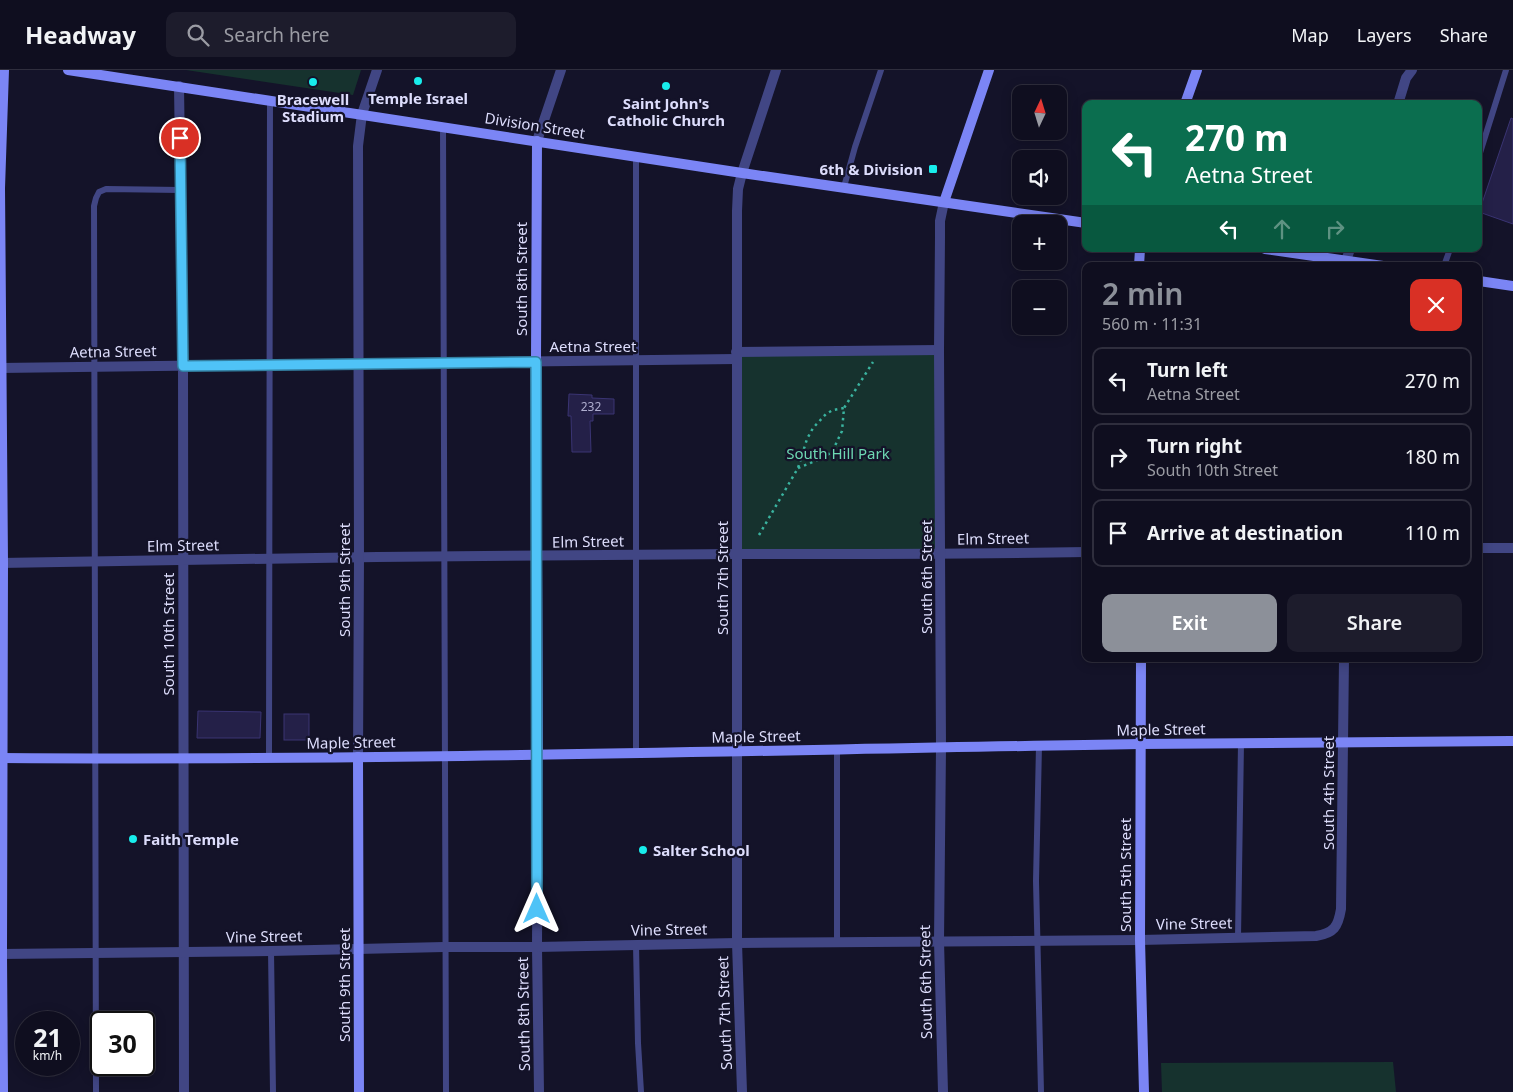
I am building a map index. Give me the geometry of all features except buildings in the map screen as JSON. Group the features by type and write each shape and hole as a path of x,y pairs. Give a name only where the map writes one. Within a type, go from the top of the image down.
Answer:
{"street":[{"path":"3,1092 1,954 0,188 4,70"},
{"name":"Division Street","path":"68,70 742,173 1082,222"},
{"name":"South 9th Street","path":"360,1092 358,146 362,114 377,70"},
{"name":"South 8th Street","path":"540,1092 537,948 537,141 562,70"},
{"name":"South 7th Street","path":"742,1092 737,942 737,199 742,173 776,70"},
{"name":"South 6th Street","path":"943,1092 939,941 941,748 940,228 944,202 989,70"},
{"path":"1186,100 1197,70"},
{"path":"1399,100 1408,73"},
{"name":"South 10th Street","path":"179,86 183,366 184,1092"},
{"path":"1282,252 1340,262"},
{"path":"1482,281 1513,286"},
{"name":"Aetna Street","path":"1,368 637,361 939,350"},
{"path":"1482,548 1513,548"},
{"name":"Elm Street","path":"1,563 537,556 1082,552"},
{"name":"South 5th Street","path":"1141,662 1140,940 1144,1092"},
{"name":"South 4th Street","path":"1336,927 1340,919 1342,896 1344,662"},
{"name":"Maple Street","path":"1,758 184,759 737,752 1141,744 1513,741"},
{"name":"Vine Street","path":"1,954 444,947 537,948 737,942 1140,940 1316,936 1331,932 1336,927"}],"lane":[{"path":"844,188 880,70"},
{"path":"1482,146 1506,70"},
{"path":"269,758 270,100"},
{"path":"443,126 446,363 443,756 446,1092"},
{"path":"636,156 636,753"},
{"path":"96,1092 94,206 99,192 114,188 181,190"},
{"path":"1238,938 1241,743"},
{"path":"1039,746 1036,857 1041,1092"},
{"path":"836,942 837,750"},
{"path":"636,945 641,1092"},
{"path":"272,951 273,1092"}],"path":[{"path":"798,468 832,452 842,431 844,408 880,351"},
{"path":"760,535 798,468 806,439 813,428 826,414 844,408"}],"green space":[{"name":"Bracewell Stadium","path":"186,70 361,70 353,95"},
{"name":"South Hill Park","path":"939,350 941,554 736,554 736,352"},
{"path":"1393,1062 1396,1092 1162,1092 1161,1063"}],"place":[{"name":"Temple Israel","path":"418,81"},
{"name":"Bracewell Stadium","path":"313,82"},
{"name":"Saint John's Catholic Church","path":"666,86"},
{"name":"6th & Division","path":"933,169"},
{"name":"Faith Temple","path":"133,839"},
{"name":"Salter School","path":"643,850"}],"route":[{"path":"180,138 183,366 536,362 537,909"}]}
